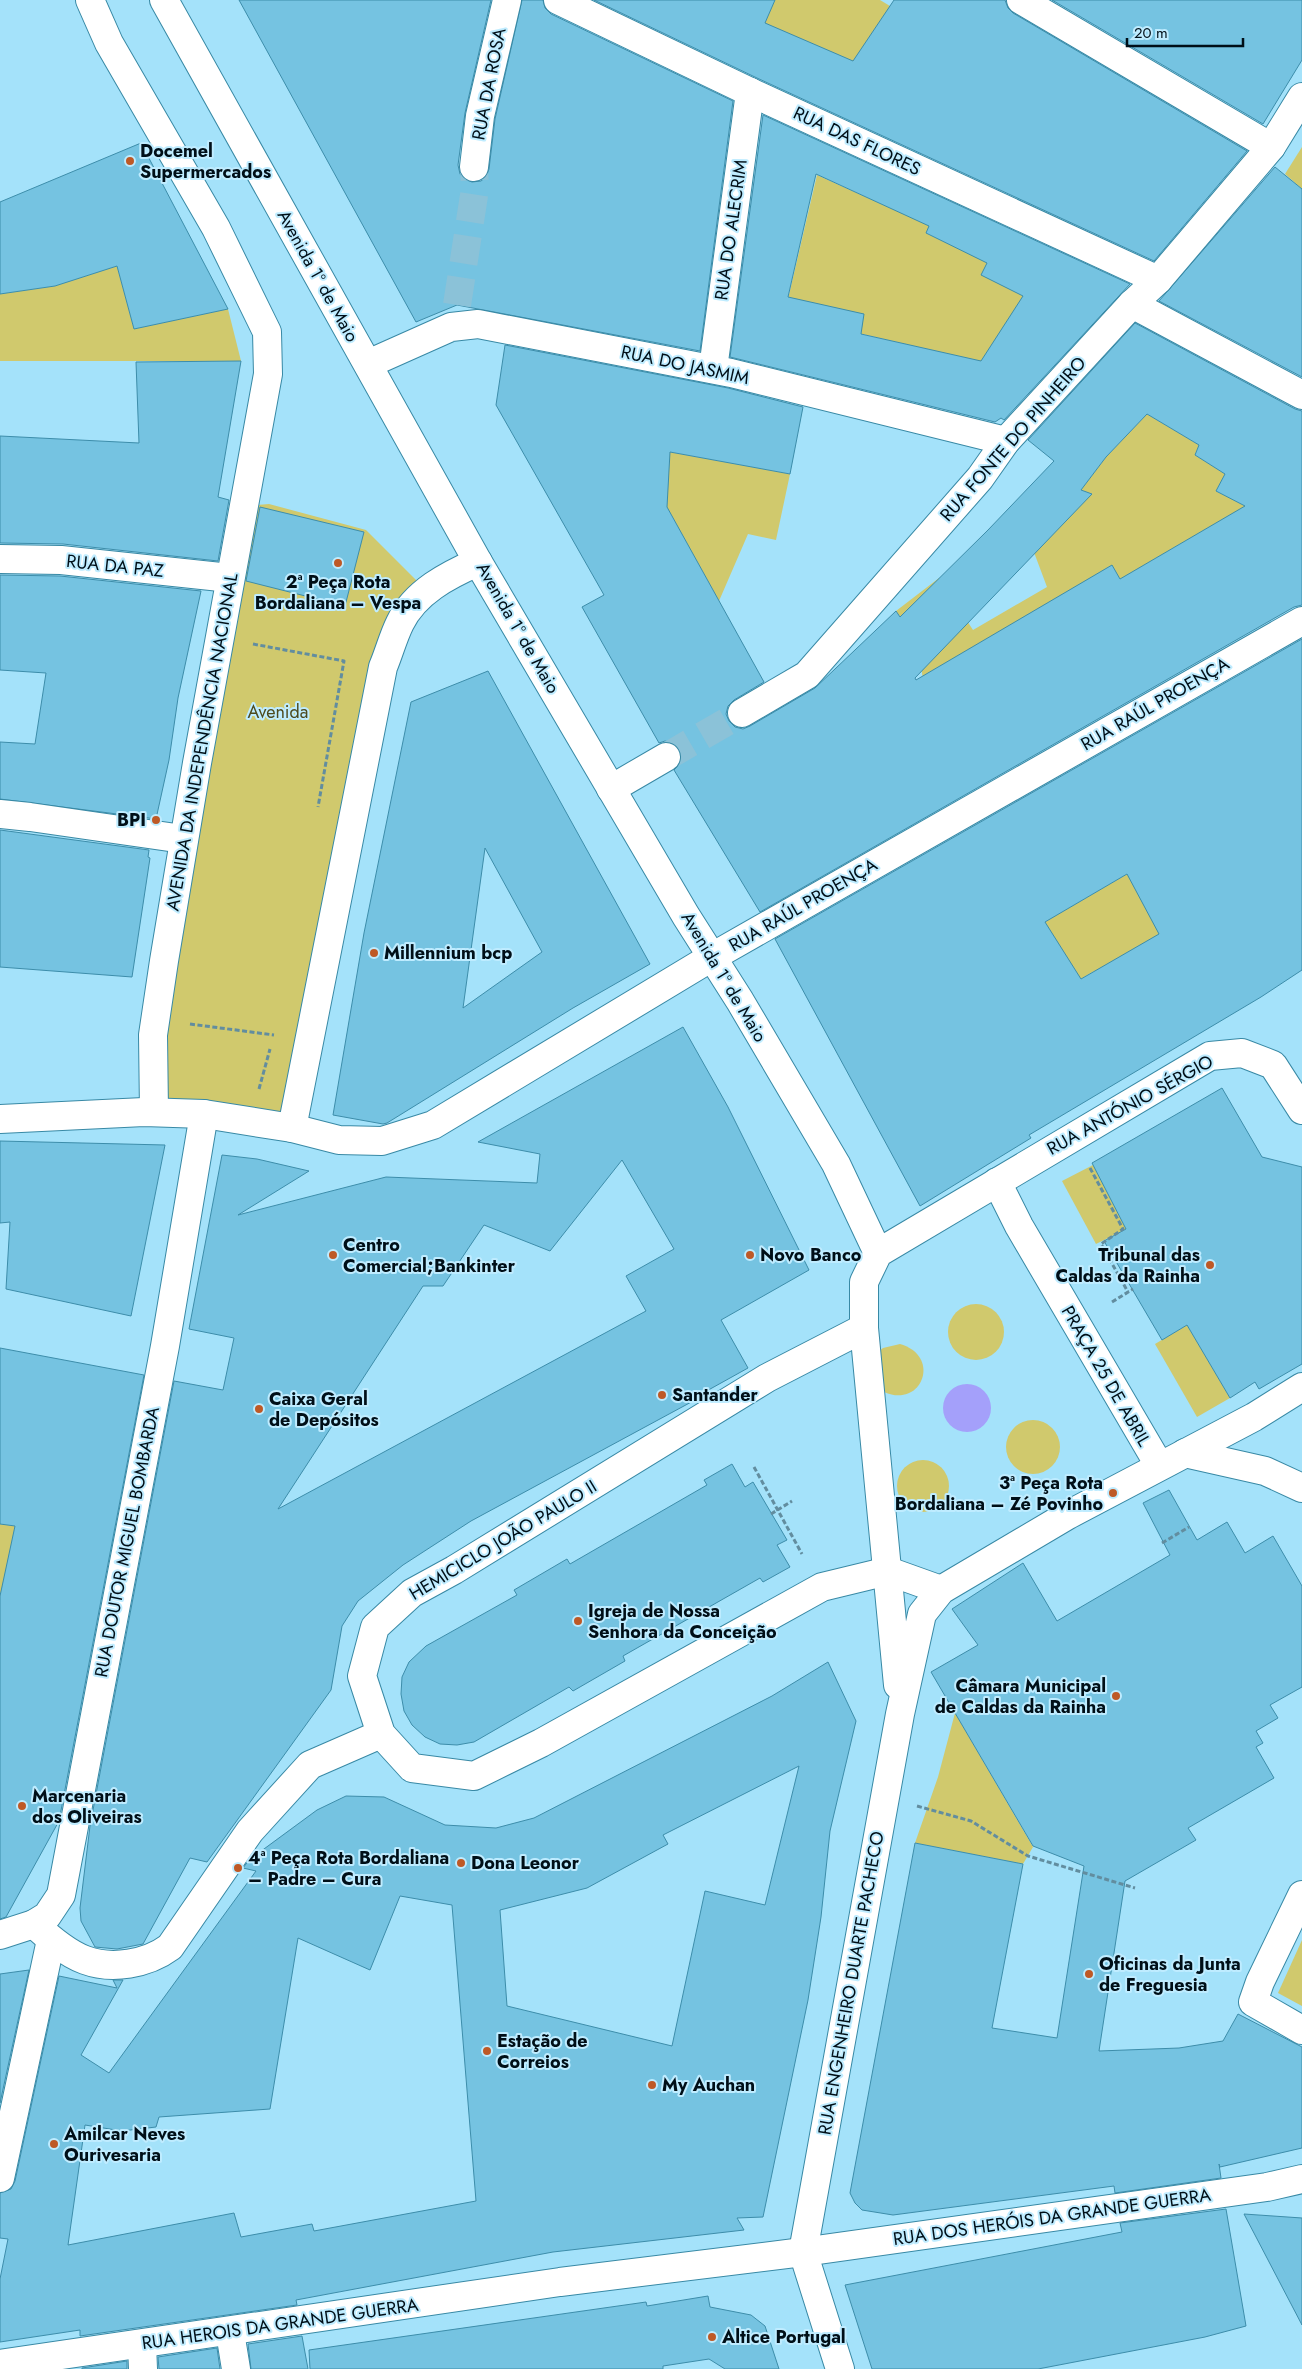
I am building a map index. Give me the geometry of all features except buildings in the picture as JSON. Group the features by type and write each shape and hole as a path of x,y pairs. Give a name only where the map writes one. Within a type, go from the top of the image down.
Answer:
{"street":[{"name":"AVENIDA DA INDEPENDÊNCIA NACIONAL","path":"90,0 109,43 216,228 267,332 268,374 183,839 154,1035 154,1112"},
{"name":"Avenida 1º de Maio","path":"164,0 478,562 611,789 836,1164 878,1253"},
{"name":"RUA DA ROSA","path":"474,168 480,116 507,0"},
{"name":"RUA DAS FLORES","path":"558,0 750,92 1158,280"},
{"path":"1021,0 1271,147"},
{"name":"RUA DO ALECRIM","path":"713,369 750,92"},
{"name":"RUA FONTE DO PINHEIRO","path":"742,713 807,676 980,478 1006,442 1132,304 1158,280 1271,147 1302,97"},
{"path":"1132,304 1302,395"},
{"name":"RUA DO JASMIM","path":"368,364 454,316 478,324 713,369 1006,442"},
{"name":"RUA DA PAZ","path":"0,559 61,560 230,578"},
{"path":"292,1128 383,667 400,622 426,590 456,572 478,562"},
{"name":"RUA RAÚL PROENÇA","path":"0,1119 154,1112 204,1114 292,1128 340,1140 382,1141 432,1125 712,957 1302,620"},
{"path":"611,789 666,757"},
{"path":"0,814 183,839"},
{"name":"RUA ANTÓNIO SÉRGIO","path":"997,1182 1210,1056 1242,1053 1273,1065 1302,1110"},
{"name":"RUA DOUTOR MIGUEL BOMBARDA","path":"0,1935 43,1932 47,1916 60,1896 164,1346 204,1114"},
{"path":"900,1714 864,1328 864,1282 878,1253 997,1182"},
{"name":"PRAÇA 25 DE ABRIL","path":"900,1714 922,1614 941,1590 1068,1515 1159,1465 1024,1234 997,1182"},
{"name":"HEMICICLO JOÃO PAULO II","path":"864,1328 767,1378 454,1570 412,1592 375,1627 362,1676 381,1734 412,1768 474,1776 541,1743 822,1587 888,1571"},
{"path":"1159,1465 1254,1417 1302,1387"},
{"path":"1184,1453 1265,1471 1302,1488"},
{"path":"888,1571 941,1590"},
{"name":"RUA ENGENHEIRO DUARTE PACHECO","path":"803,2252 900,1714"},
{"path":"0,2178 43,1932 84,1960 108,1965 136,1962 157,1957 170,1947 250,1831 310,1765 381,1734"},
{"path":"1302,1895 1260,1982 1253,2002 1302,2030"},
{"name":"RUA DOS HERÓIS DA GRANDE GUERRA","path":"560,2282 803,2252 1267,2186 1302,2179"},
{"path":"803,2252 840,2369"},
{"name":"RUA HEROIS DA GRANDE GUERRA","path":"0,2364 142,2357 230,2332 560,2282"},
{"path":"230,2332 236,2369"}],"path":[{"path":"245,642 344,661 316,813"},
{"path":"189,1024 274,1035"},
{"path":"250,1088 259,1089 276,1026"},
{"path":"1084,1171 1090,1168 1124,1229 1101,1244 1128,1292"},
{"path":"1112,1302 1133,1289"},
{"path":"754,1467 779,1509 802,1554"},
{"path":"772,1514 792,1501"},
{"path":"1162,1543 1189,1527"},
{"path":"885,1797 971,1821 1028,1856 1134,1888"}],"green space":[{"path":"775,0 880,0 890,6 872,70 761,30"},
{"path":"1302,147 1302,189 1285,174"},
{"path":"817,175 888,207 931,223 926,233 988,262 1023,296 992,364 784,316"},
{"path":"117,266 134,329 228,309 241,361 0,361 0,294 55,286"},
{"path":"1147,414 1199,445 1195,455 1225,474 1216,491 1278,523 1187,540 1141,567 1158,598 1138,609 1112,566 926,700 917,639 896,611 939,578 973,630 1047,587 1032,547 1091,494 1081,490 1106,457"},
{"path":"670,452 790,474 776,540 748,534 719,601 641,461 669,469"},
{"name":"Avenida","path":"269,504 366,530 426,590 400,622 292,1128 204,1114 154,1094 244,506"},
{"path":"1204,851 1118,1010 1094,971 1030,1010 1033,903 1067,909 1127,874"},
{"path":"1093,1165 1126,1229 1096,1244 1062,1181"},
{"path":"976,1304 987,1306 996,1312 1002,1321 1004,1332 1002,1343 996,1352 987,1358 976,1360 965,1358 956,1352 950,1343 948,1332 950,1321 956,1312 965,1306"},
{"path":"1187,1325 1230,1398 1197,1417 1155,1344"},
{"path":"900,1344 913,1350 921,1359 923,1369 922,1379 917,1387 908,1393 897,1395 884,1392 877,1353 883,1348"},
{"path":"1028,1420 1038,1420 1048,1424 1056,1432 1060,1447 1056,1462 1048,1470 1038,1474 1028,1474 1018,1470 1010,1462 1006,1452 1006,1442 1010,1432 1018,1424"},
{"path":"918,1460 928,1460 942,1467 949,1481 949,1491 942,1505 928,1512 918,1512 908,1508 901,1501 897,1491 897,1481 901,1471 908,1464"},
{"path":"0,1524 15,1526 0,1603"},
{"path":"955,1713 1033,1847 1023,1864 915,1843 938,1777"},
{"path":"1302,1940 1302,2006 1278,1993"}],"shaded area":[{"path":"962,1384 972,1384 984,1391 991,1403 991,1413 984,1425 972,1432 962,1432 954,1428 947,1421 943,1413 943,1403 947,1395 954,1388"}],"tunnel":[{"path":"457,305 475,189 474,167"},
{"path":"666,757 742,713"}],"place":[{"name":"Docemel Supermercados","path":"130,161"},
{"name":"2ª Peça Rota Bordaliana – Vespa","path":"338,563"},
{"name":"BPI","path":"156,820"},
{"name":"Millennium bcp","path":"374,953"},
{"name":"Centro Comercial;Bankinter","path":"333,1255"},
{"name":"Novo Banco","path":"750,1255"},
{"name":"Tribunal das Caldas da Rainha","path":"1210,1265"},
{"name":"Santander","path":"662,1395"},
{"name":"Caixa Geral de Depósitos","path":"259,1409"},
{"name":"3ª Peça Rota Bordaliana – Zé Povinho","path":"1113,1493"},
{"name":"Igreja de Nossa Senhora da Conceição","path":"578,1621"},
{"name":"Câmara Municipal de Caldas da Rainha","path":"1116,1696"},
{"name":"Marcenaria dos Oliveiras","path":"22,1806"},
{"name":"Dona Leonor","path":"461,1863"},
{"name":"4ª Peça Rota Bordaliana – Padre – Cura","path":"238,1868"},
{"name":"Oficinas da Junta de Freguesia","path":"1089,1974"},
{"name":"Estação de Correios","path":"487,2051"},
{"name":"My Auchan","path":"652,2085"},
{"name":"Amilcar Neves Ourivesaria","path":"54,2144"},
{"name":"Altice Portugal","path":"712,2337"}]}
